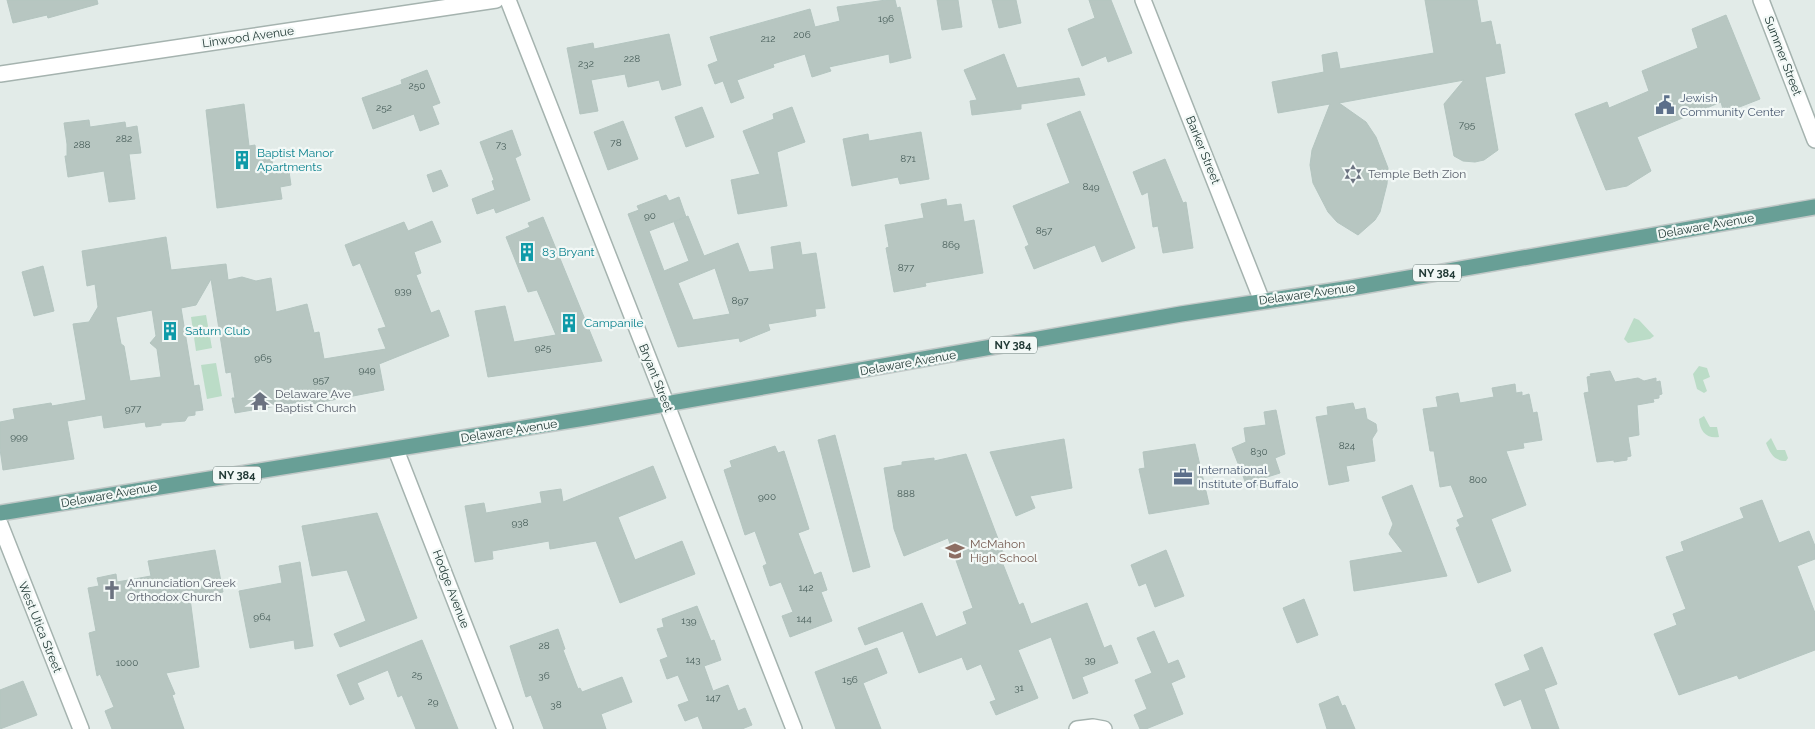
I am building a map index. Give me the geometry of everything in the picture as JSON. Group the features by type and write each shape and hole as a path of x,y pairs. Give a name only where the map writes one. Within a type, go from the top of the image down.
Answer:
{"main road":[{"name":"Delaware Avenue","path":"0,513 396,450 1815,207"}],"street":[{"name":"Linwood Avenue","path":"0,74 496,0"},
{"name":"Bryant Street","path":"508,0 794,729"},
{"name":"Barker Street","path":"1143,0 1262,301"},
{"name":"Summer Street","path":"1762,0 1815,140"},
{"name":"Hodge Avenue","path":"396,450 505,729"},
{"name":"West Utica Street","path":"0,524 81,729"},
{"path":"1077,729 1093,726 1104,729"}],"green space":[{"path":"206,315 212,348 196,351 191,317"},
{"path":"1634,318 1639,320 1654,336 1650,339 1628,343 1624,339"},
{"path":"216,363 222,396 207,399 201,365"},
{"path":"1699,366 1707,368 1710,377 1703,380 1707,391 1704,393 1697,389 1693,374"},
{"path":"1704,416 1710,427 1717,427 1719,437 1711,437 1704,433 1699,419"},
{"path":"1771,438 1777,450 1785,450 1788,458 1786,461 1778,460 1771,453 1766,443"}],"building":[{"path":"7,0 97,0 98,4 48,18 47,15 13,23"},
{"path":"895,0 897,8 900,7 911,58 890,63 889,54 829,67 831,71 812,77 805,54 773,64 774,67 737,80 744,98 731,103 723,81 715,84 708,65 718,61 710,37 810,9 815,27 840,21 837,7"},
{"path":"937,0 958,0 962,27 942,30"},
{"path":"992,0 1016,0 1021,23 999,28"},
{"path":"1089,0 1111,0 1132,53 1108,62 1106,56 1082,66 1068,29 1095,18"},
{"path":"1425,0 1477,0 1481,23 1491,21 1496,45 1500,44 1505,73 1485,77 1498,150 1484,160 1475,162 1463,161 1454,156 1444,104 1464,80 1339,103 1366,122 1376,137 1388,168 1387,184 1380,212 1375,220 1358,235 1337,222 1328,212 1313,183 1310,165 1312,150 1330,104 1278,113 1272,82 1324,72 1322,55 1337,52 1340,69 1434,53"},
{"name":"Jewish Community Center","path":"1726,15 1760,99 1724,113 1721,102 1637,137 1651,171 1627,186 1606,190 1575,114 1607,102 1609,108 1649,91 1642,71 1698,48 1692,29"},
{"path":"669,34 681,85 662,90 659,80 628,87 625,74 591,80 598,111 580,114 567,48 593,43 594,49"},
{"path":"1004,54 1017,88 1079,78 1085,95 1021,104 1021,109 972,115 970,101 977,100 964,70"},
{"path":"427,70 440,103 432,106 439,124 420,131 414,114 373,129 362,98 402,84 401,80"},
{"name":"Baptist Manor Apartments","path":"244,104 249,146 255,145 256,155 271,152 273,167 288,165 291,185 280,187 282,199 217,208 206,110"},
{"path":"702,107 714,137 686,147 675,117"},
{"path":"792,107 805,142 777,152 787,206 738,214 731,180 760,174 743,131 774,119 773,114"},
{"path":"1080,111 1135,248 1102,262 1095,245 1034,269 1025,247 1029,245 1013,206 1070,183 1047,124"},
{"path":"89,120 90,127 125,122 126,128 137,126 141,153 129,154 135,199 109,202 104,171 68,177 64,123"},
{"path":"623,121 638,159 608,170 594,132"},
{"path":"512,130 521,155 515,158 530,200 496,213 494,208 477,214 472,199 495,190 492,181 494,180 480,142"},
{"path":"921,132 929,179 900,184 898,177 852,186 843,139 868,134 869,141"},
{"path":"1165,159 1183,203 1186,202 1193,248 1163,253 1158,226 1153,227 1148,192 1142,195 1133,172"},
{"path":"441,170 448,186 433,192 427,175"},
{"path":"666,195 669,201 679,197 704,256 738,243 749,272 774,269 771,247 800,242 802,255 816,253 825,308 815,309 816,316 768,324 770,330 740,342 739,338 678,347 628,214 639,210 637,206","holes":["683,218 674,222 689,261 664,271 649,231","715,268 730,314 693,320 678,283"]},
{"path":"946,199 947,206 961,204 964,222 974,220 983,273 925,283 926,286 894,292 886,248 889,247 885,225 924,218 921,204"},
{"name":"Campanile","path":"543,217 602,361 488,377 475,311 505,306 514,342 556,335 537,290 528,292 506,237 530,227 528,223"},
{"path":"432,221 441,242 414,252 421,273 416,275 431,313 439,310 449,336 379,364 384,390 312,404 311,400 235,413 232,398 235,398 231,372 226,373 211,279 196,305 181,308 194,386 199,385 203,410 195,411 195,415 188,416 185,421 161,423 161,425 146,427 145,422 104,428 102,415 67,421 74,459 3,470 0,449 0,422 15,419 13,409 51,403 52,406 86,400 73,324 89,322 98,307 95,284 87,286 82,251 166,237 171,270 226,264 228,280 242,277 256,281 271,278 276,312 307,304 314,333 319,332 324,359 386,349 378,329 386,327 360,263 353,266 345,245 404,222 408,231","holes":["152,310 156,336 150,343 157,349 161,377 130,381 124,346 121,344 116,317"]},
{"path":"43,266 54,311 34,316 22,272"},
{"path":"1610,371 1615,382 1638,378 1644,381 1656,378 1656,382 1660,381 1662,394 1659,395 1659,398 1653,399 1654,402 1637,405 1639,435 1628,437 1631,456 1627,457 1627,460 1597,462 1584,393 1589,392 1587,377 1591,376 1590,374"},
{"path":"1515,384 1516,393 1522,392 1522,396 1529,394 1533,413 1537,412 1542,440 1523,443 1524,448 1506,451 1526,505 1491,519 1511,571 1478,583 1456,528 1460,526 1457,520 1464,517 1451,485 1440,487 1434,451 1430,451 1423,409 1438,407 1436,397 1458,393 1460,403 1494,397 1492,388"},
{"path":"1353,403 1355,410 1365,408 1367,419 1376,424 1377,431 1372,439 1375,461 1346,466 1349,481 1329,485 1316,417 1328,415 1327,407"},
{"path":"1276,410 1285,454 1275,458 1280,473 1264,478 1266,482 1248,489 1232,448 1246,442 1244,428 1266,425 1264,412"},
{"path":"835,435 870,567 853,572 818,440"},
{"path":"1064,439 1072,488 1030,496 1035,508 1016,516 990,452"},
{"path":"1195,444 1209,504 1149,514 1139,469 1145,468 1143,452"},
{"path":"775,446 778,453 784,451 809,529 798,533 814,575 821,572 827,590 821,592 832,621 790,637 782,616 793,612 781,582 770,586 763,566 767,564 755,531 745,535 724,470 732,467 730,461"},
{"path":"966,454 1003,552 999,554 1019,605 1023,603 1031,624 1087,603 1104,648 1111,645 1118,663 1082,677 1088,693 1073,699 1051,637 1018,650 1038,698 996,715 990,702 996,700 981,664 967,670 962,657 919,673 903,631 865,645 858,628 922,603 936,637 967,624 963,612 973,608 948,538 904,556 894,529 884,468 902,465 902,462 934,458 934,461"},
{"path":"653,466 666,498 618,517 635,560 682,541 695,574 620,603 596,541 550,549 549,541 492,551 493,559 475,562 465,506 484,503 486,513 542,503 540,492 561,489 563,502"},
{"path":"1412,485 1447,576 1354,591 1350,561 1403,552 1389,534 1393,524 1382,497"},
{"path":"1762,500 1779,543 1809,531 1815,546 1815,559 1797,566 1815,613 1815,650 1739,679 1737,675 1679,695 1654,634 1677,625 1673,614 1686,609 1666,557 1684,551 1681,542 1744,518 1740,508"},
{"path":"377,513 417,618 340,647 334,634 366,621 347,570 312,576 302,526"},
{"path":"215,550 223,592 190,598 199,667 166,673 175,694 172,695 184,729 112,729 105,711 114,707 100,674 97,676 89,633 96,631 88,588 99,586 97,578 116,574 117,582 151,576 148,561"},
{"path":"1166,550 1184,596 1155,607 1146,583 1139,586 1131,565"},
{"path":"300,562 313,646 295,649 294,640 250,648 239,591 282,583 279,566"},
{"path":"1304,599 1318,635 1297,643 1283,608"},
{"path":"697,606 711,641 714,640 721,660 704,666 713,691 728,685 738,711 745,708 752,725 742,729 703,729 698,716 685,721 678,705 689,701 678,675 667,679 660,660 668,657 657,629 664,627 662,619"},
{"path":"558,629 565,649 563,650 578,689 580,688 582,692 622,677 632,702 601,714 606,729 544,729 531,695 526,697 510,646"},
{"path":"1154,631 1168,664 1178,660 1185,677 1171,683 1183,714 1146,729 1140,729 1134,715 1147,709 1135,680 1152,673 1137,638"},
{"path":"422,640 458,729 416,729 402,695 398,697 388,670 357,683 364,699 350,705 337,675"},
{"path":"1542,647 1557,684 1544,689 1559,729 1532,729 1521,699 1504,706 1495,684 1530,670 1524,655"},
{"path":"877,648 887,673 863,683 881,729 836,729 815,672"},
{"path":"23,681 37,715 0,729 0,690"},
{"path":"1338,696 1342,706 1345,705 1355,729 1327,729 1319,704"}],"place":[{"name":"Jewish Community Center","path":"1665,105"},
{"name":"Baptist Manor Apartments","path":"242,160"},
{"name":"Temple Beth Zion","path":"1353,174"},
{"name":"83 Bryant","path":"527,252"},
{"name":"Campanile","path":"569,323"},
{"name":"Saturn Club","path":"170,331"},
{"name":"Delaware Ave Baptist Church","path":"260,401"},
{"name":"International Institute of Buffalo","path":"1183,477"},
{"name":"McMahon High School","path":"955,551"},
{"name":"Annunciation Greek Orthodox Church","path":"112,590"}]}
